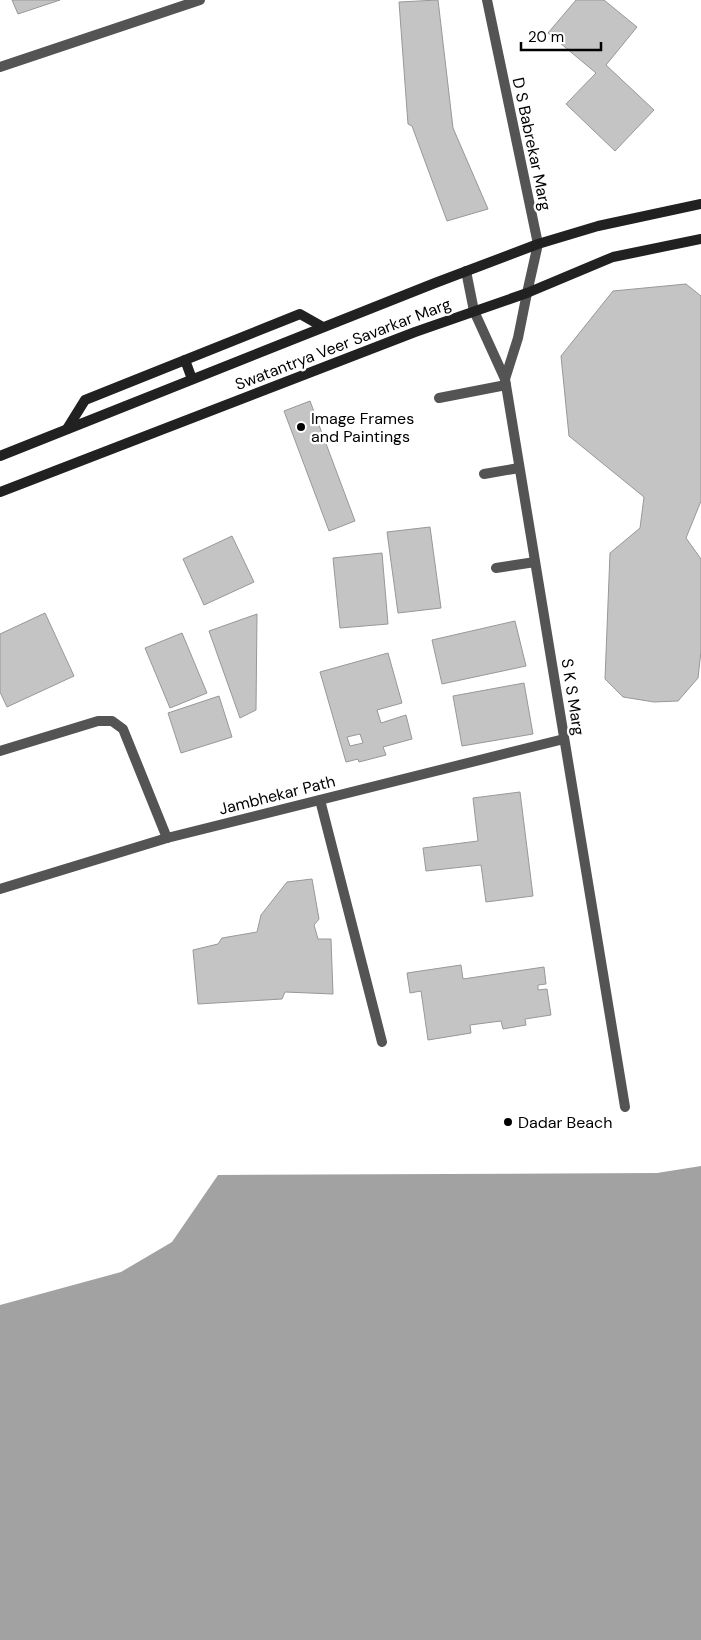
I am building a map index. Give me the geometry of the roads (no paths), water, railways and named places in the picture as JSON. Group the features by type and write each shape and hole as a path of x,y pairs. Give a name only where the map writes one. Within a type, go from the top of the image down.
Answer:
{"main road":[{"name":"Swatantrya Veer Savarkar Marg","path":"0,456 323,327 538,244 598,226 701,204"},
{"name":"Swatantrya Veer Savarkar Marg","path":"0,492 474,311 527,293 613,257 701,239"},
{"path":"67,429 85,400 300,314 323,327"},
{"path":"185,360 192,379"}],"street":[{"path":"0,67 200,0"},
{"name":"D S Babrekar Marg","path":"486,0 538,244 527,293"},
{"path":"439,398 505,382 474,311 466,271"},
{"name":"S K S Marg","path":"527,293 518,338 505,382 624,1107"},
{"path":"484,474 519,468"},
{"path":"496,568 535,562"},
{"path":"0,751 98,721 112,721 123,729 167,838"},
{"name":"Jambhekar Path","path":"0,889 167,838 564,739"},
{"path":"320,800 382,1042"}],"place":[{"name":"Image Frames and Paintings","path":"301,427"},
{"name":"Dadar Beach","path":"508,1122"}]}
